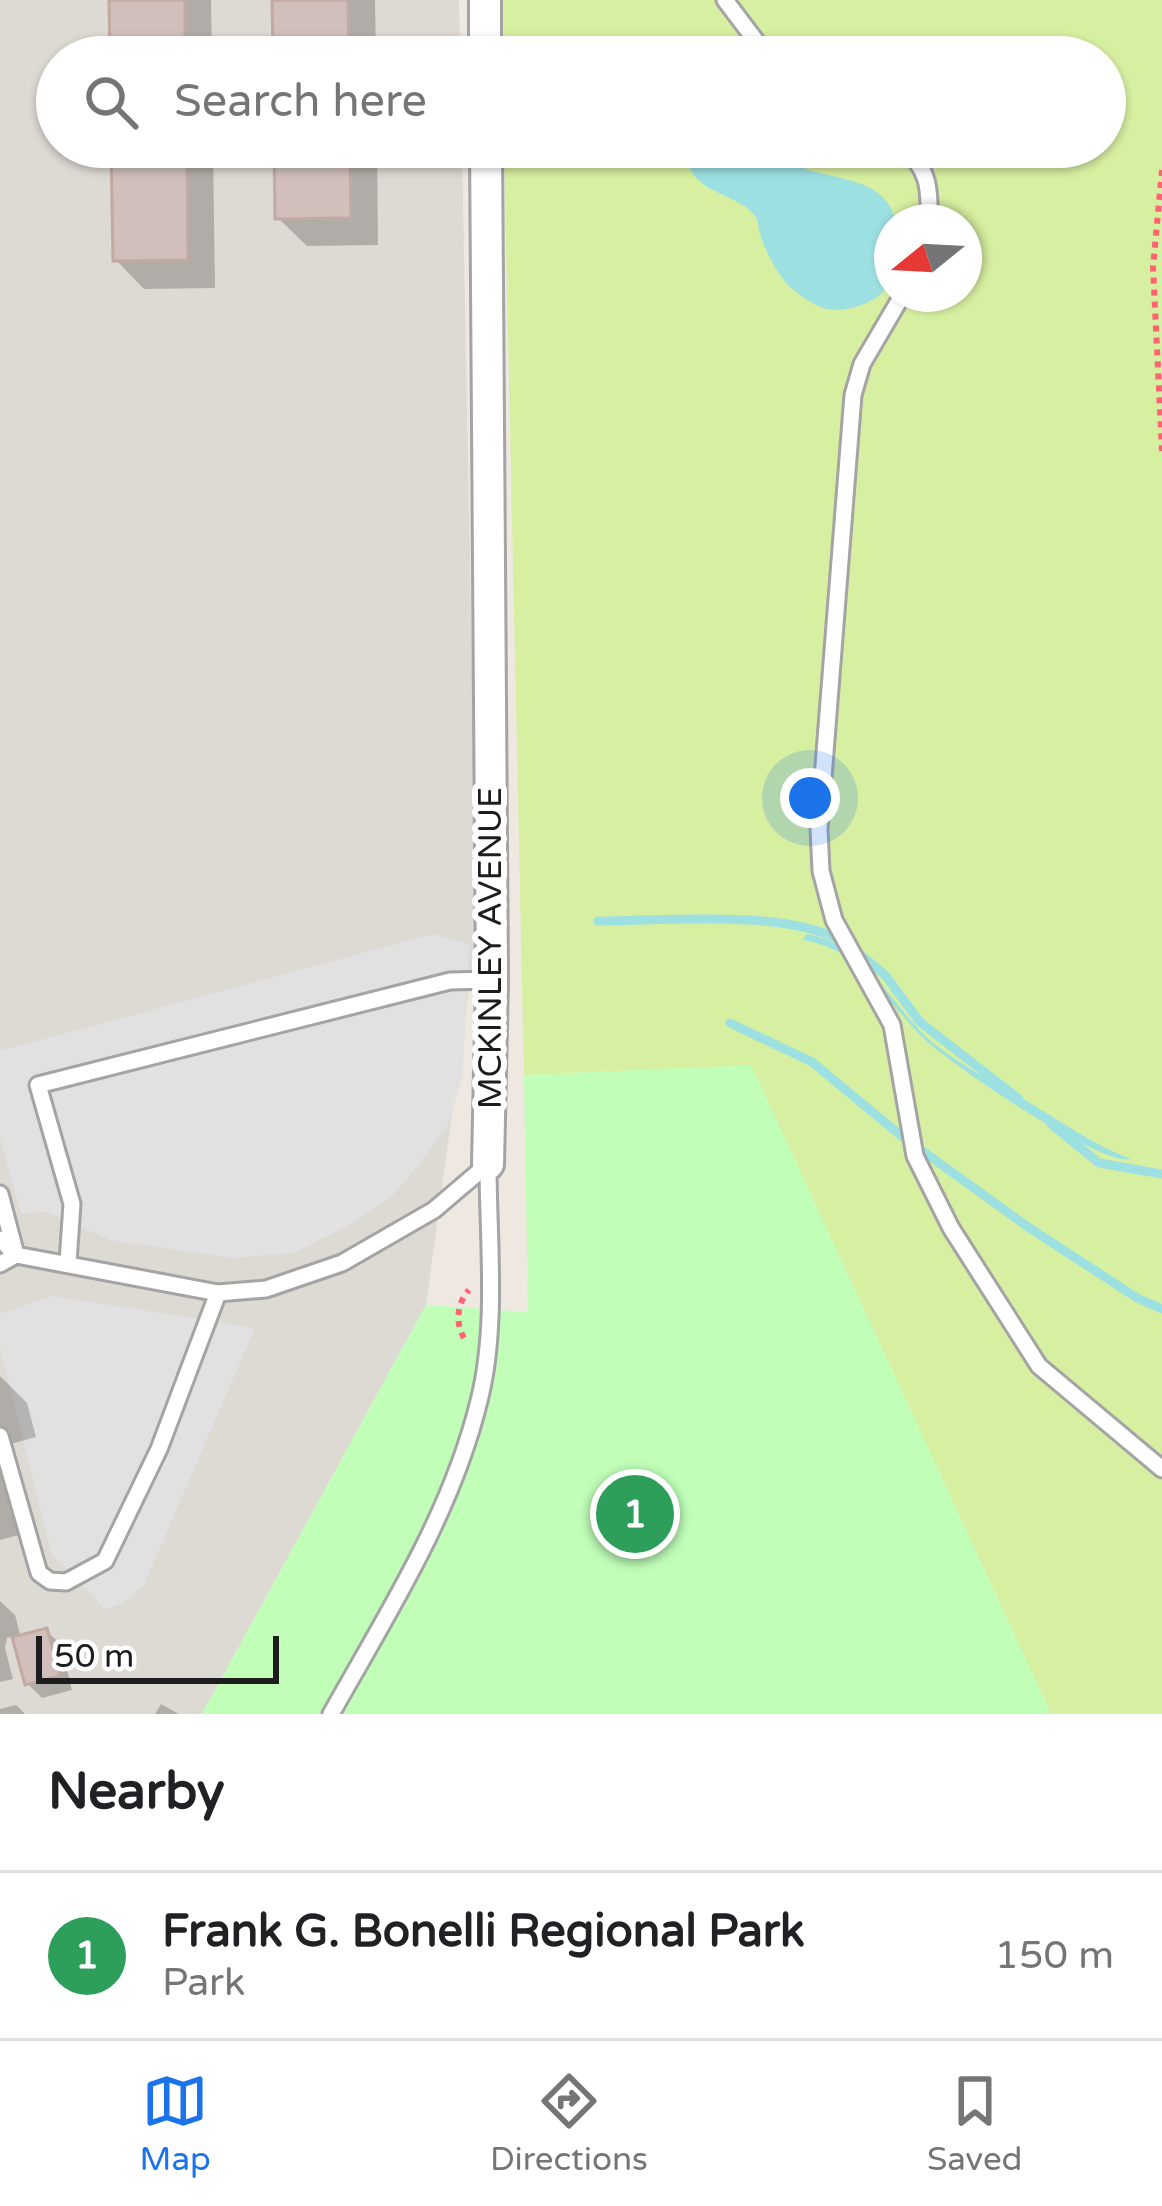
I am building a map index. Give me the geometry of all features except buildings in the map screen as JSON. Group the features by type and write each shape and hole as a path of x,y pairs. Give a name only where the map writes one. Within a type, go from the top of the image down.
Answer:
{"street":[{"path":"485,0 485,36"},
{"name":"MCKINLEY AVENUE","path":"486,168 492,980 488,1164"}],"lane":[{"path":"725,0 752,36"},
{"path":"922,168 928,204"},
{"path":"892,312 862,364 853,394 819,829 821,871 834,920 892,1025 915,1156 951,1228 1039,1366 1162,1469"},
{"path":"68,1262 72,1204 38,1085 450,981 492,980"},
{"path":"0,1264 16,1255 218,1293 266,1289 342,1263 434,1210 488,1164"},
{"name":"MCKINLEY AVENUE","path":"331,1714 432,1535 480,1401 489,1316 488,1164"},
{"path":"0,1194 16,1255"},
{"path":"0,1238 16,1255"},
{"path":"0,1436 39,1573 50,1581 78,1579 105,1561 134,1506 218,1293"}],"path":[{"path":"1162,170 1153,268 1162,452"}],"shaded area":[{"path":"0,0 459,0 460,36 36,36 36,168 462,168 477,929 426,1305 202,1714 0,1714"},
{"path":"433,934 469,944 463,1075 448,1125 394,1194 355,1222 294,1253 234,1258 110,1240 47,1212 21,1214 0,1138 0,1051"},
{"path":"52,1296 255,1328 144,1585 106,1610 52,1555 0,1348 0,1314"}],"green space":[{"path":"501,0 1162,0 1162,1714 1051,1714 751,1066 524,1075 504,168 1126,168 1126,36 502,36"},
{"path":"751,1065 1051,1714 202,1714 426,1305 528,1312 524,1075"}],"water":[{"path":"690,168 802,168 875,191 888,204 874,204 874,299 836,310 800,295 775,267 755,216 702,183"},
{"path":"807,934 828,940 862,963 916,1026 954,1058 1131,1159 1090,1148 969,1074 930,1044 858,967 824,945 802,940"}],"waterway":[{"path":"598,921 758,921 790,924 841,941"},
{"path":"855,950 885,975 920,1022 1019,1099"},
{"path":"730,1023 812,1062 899,1134 1028,1227 1137,1298 1162,1309"},
{"path":"1051,1124 1099,1163 1162,1174"}],"place":[{"name":"Frank G. Bonelli Regional Park","path":"635,1514"}]}
